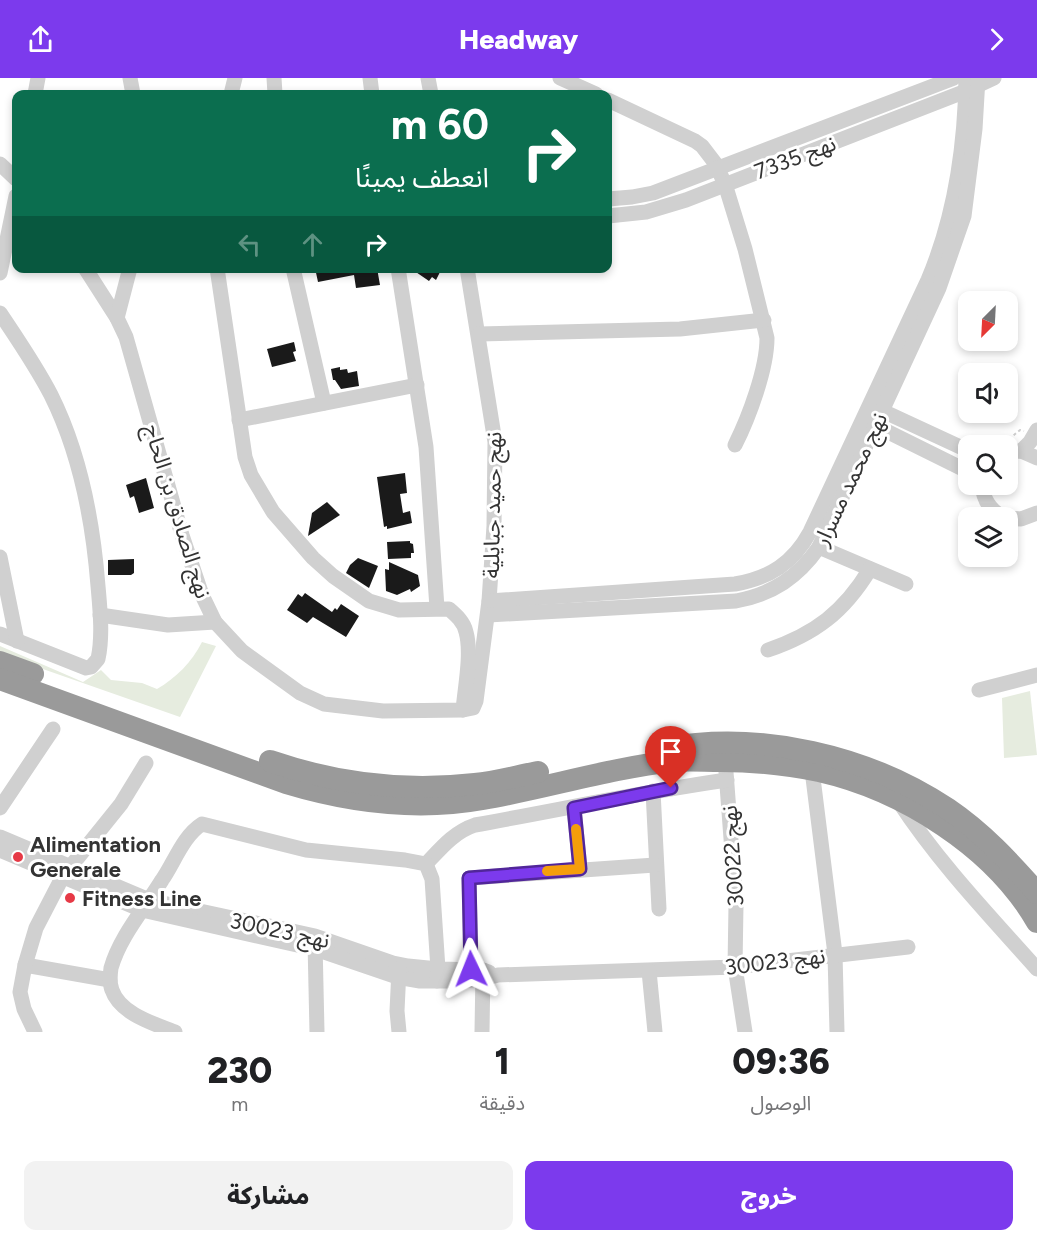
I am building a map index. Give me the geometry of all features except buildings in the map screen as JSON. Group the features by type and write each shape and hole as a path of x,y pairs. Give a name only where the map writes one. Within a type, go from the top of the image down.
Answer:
{"highway":[{"path":"0,662 251,755 319,776 360,784 400,788 477,784 674,746 726,762 765,745 823,755 851,762 904,783 949,810 996,848 1037,893"},
{"path":"0,679 286,783 358,800 401,804 443,804 481,800 644,765 677,761 772,763 812,770 846,778 897,800 938,822 985,859 1029,908 1037,922"}],"street":[{"name":"نهج 7335","path":"612,199 653,193 954,78"},
{"name":"نهج 7335","path":"612,216 635,214 659,208 725,184 972,83 994,78"},
{"name":"نهج محمد مسرار","path":"488,608 736,600 753,597 777,588 798,573 819,547 962,195 972,83"},
{"path":"562,84 582,90"},
{"path":"612,102 695,141 709,154 725,184 764,320 767,351 744,427 735,445"},
{"path":"0,164 12,175"},
{"path":"0,273 12,215"},
{"name":"نهج الصادق بن الحاج","path":"88,273 117,318 129,344 182,536 202,595 215,622 242,651 267,670 300,693 324,704 383,711 469,708"},
{"path":"117,318 129,273"},
{"path":"218,273 245,457 260,492 273,512 313,558 354,592 380,606 399,610 449,609 458,617 467,634 469,708"},
{"path":"294,273 324,403"},
{"path":"399,273 417,385 429,481 437,608"},
{"name":"نهج حميد جبايلية","path":"468,273 495,442 494,526 488,608 481,673 469,708"},
{"path":"0,313 39,373 58,411 82,486 95,556 100,615 98,659 91,667 86,668 0,634"},
{"path":"478,334 680,329 764,320"},
{"path":"239,420 417,385"},
{"path":"872,415 958,447"},
{"path":"872,415 958,466"},
{"name":"نهج محمد مسرار","path":"488,608 735,584 766,576 792,558 802,546 872,415"},
{"path":"1018,448 1036,433"},
{"path":"1018,452 1037,458"},
{"path":"1018,519 1037,513"},
{"path":"819,547 906,584"},
{"path":"0,557 18,641"},
{"path":"768,650 800,638 828,620 845,605 870,569"},
{"path":"100,615 168,625 215,622"},
{"path":"979,690 1037,675"},
{"path":"0,808 52,729"},
{"path":"426,864 443,845 463,829 653,791 726,762"},
{"name":"نهج 30022","path":"726,762 736,905 735,967 745,1032"},
{"path":"35,1032 21,1000 21,983 36,928 67,871 122,804 146,763"},
{"path":"812,770 835,954 837,1032"},
{"path":"653,791 659,909"},
{"path":"897,800 921,836 949,870 1037,969"},
{"path":"574,808 580,869"},
{"path":"176,1032 151,1028 124,1007 115,998 110,980 111,968 121,944 180,850 201,824 306,850 426,864"},
{"name":"نهج 30023","path":"0,837 67,871 146,905 315,942 398,971 438,975 481,975 735,967 908,947"},
{"name":"نهج 30023","path":"0,850 67,871"},
{"path":"426,864 432,879 438,975"},
{"path":"482,1032 481,975 469,878 655,864"},
{"path":"315,942 317,1032"},
{"path":"25,965 110,980"},
{"path":"398,971 399,1032"},
{"path":"649,971 655,1032"}],"path":[{"path":"1014,435 1020,430 1036,433"}],"shaded area":[{"path":"202,642 216,646 180,717 0,654 0,646 83,682 101,670 111,680 142,683 157,689 183,669"},
{"path":"1030,691 1037,755 1004,758 1002,698"}],"slow traffic":[{"path":"547,871 580,869 576,829"}],"place":[{"name":"Alimentation Generale","path":"18,857"},
{"name":"Fitness Line","path":"70,898"}],"route":[{"path":"471,969 469,878 580,869 574,808 671,788"}]}
